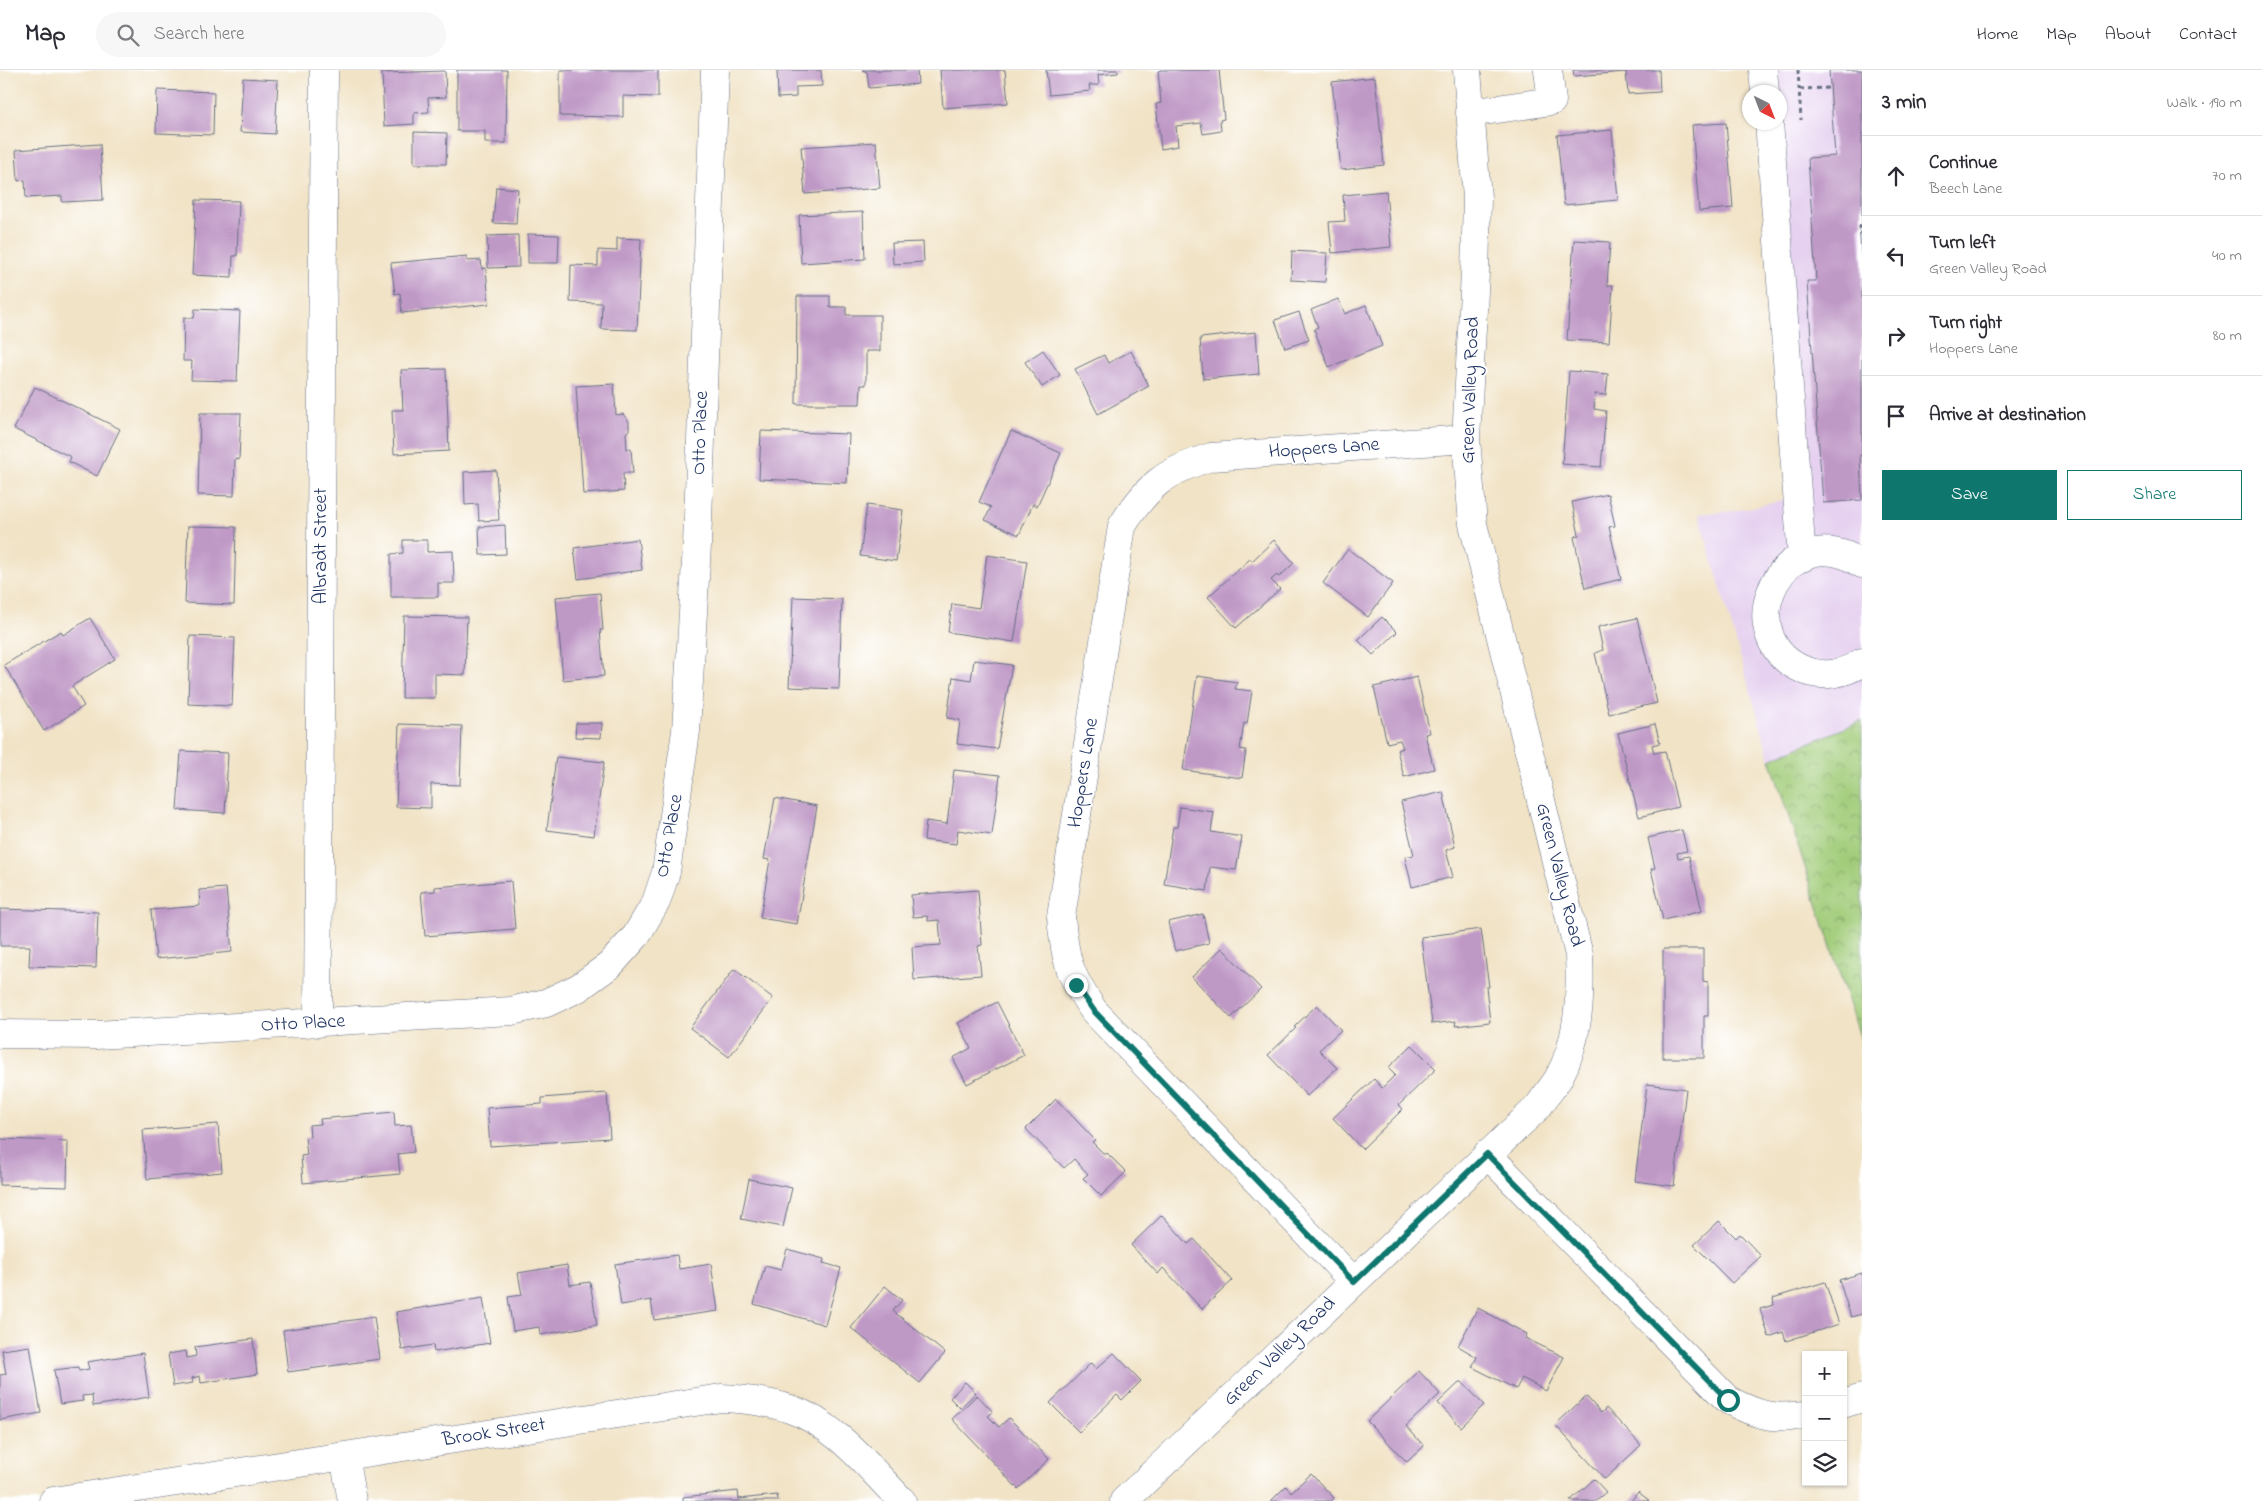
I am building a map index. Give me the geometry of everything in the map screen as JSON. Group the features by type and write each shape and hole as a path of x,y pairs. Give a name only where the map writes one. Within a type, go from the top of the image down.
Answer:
{"street":[{"name":"Albradt Street","path":"318,1023 324,70"},
{"name":"Otto Place","path":"0,1034 96,1035 511,1011 546,1003 578,988 610,965 636,936 656,902 666,872 686,731 697,546 715,70"},
{"name":"Green Valley Road","path":"1124,1501 1538,1107 1558,1078 1573,1040 1580,996 1579,954 1473,524 1466,439 1475,272 1476,198 1467,70"},
{"path":"1470,113 1552,101 1548,70"},
{"path":"1763,70 1765,85"},
{"path":"1770,130 1802,558"},
{"name":"Hoppers Lane","path":"1354,1282 1094,1011 1076,985 1064,952 1061,917 1122,526 1137,501 1157,481 1184,465 1211,457 1466,439"},
{"path":"1862,564 1844,555 1830,553 1816,553 1802,558 1789,565 1779,575 1769,593 1765,613 1768,634 1778,652 1794,666 1813,674 1833,674 1853,669 1862,662"},
{"path":"1487,1154 1728,1400 1753,1413 1780,1418 1802,1415"},
{"name":"Brook Street","path":"53,1501 721,1398 753,1400 791,1409 825,1427 844,1443 902,1501"},
{"path":"1847,1403 1862,1398"},
{"path":"344,1456 352,1501"}],"path":[{"path":"1800,89 1830,88"}],"shaded area":[{"path":"1759,70 1862,70 1862,721 1770,759 1699,514 1733,511 1796,498 1781,130 1787,130 1787,85 1760,85"}],"green space":[{"path":"1862,721 1862,1043 1770,759"}],"building":[{"path":"457,70 507,70 506,143 485,143 485,131 457,131"},
{"path":"560,70 658,70 658,97 623,96 623,117 560,116"},
{"path":"777,70 821,70 822,86 796,87 796,97 778,98"},
{"path":"862,70 917,70 918,84 869,88 867,72"},
{"path":"940,70 1005,70 1008,103 943,108"},
{"path":"1046,70 1118,70 1118,73 1098,75 1099,85 1089,85 1090,91 1049,95"},
{"path":"1219,70 1224,119 1220,120 1221,131 1203,134 1201,123 1176,126 1178,146 1161,149 1156,104 1161,103 1158,71"},
{"path":"1573,70 1659,70 1660,92 1628,94 1626,72 1574,76"},
{"path":"1829,70 1862,70 1862,226 1859,226 1862,264 1862,455 1860,455 1862,500 1823,503 1807,281 1816,281 1808,158 1835,156"},
{"path":"445,71 446,97 428,98 429,112 414,113 414,124 384,126 382,73"},
{"path":"1375,77 1384,165 1341,170 1332,82"},
{"path":"243,78 278,80 275,134 240,132"},
{"path":"157,90 214,92 213,135 156,133"},
{"path":"1726,123 1733,208 1699,211 1692,125"},
{"path":"1612,130 1618,200 1564,205 1557,135"},
{"path":"414,132 447,133 446,164 414,164"},
{"path":"876,142 880,188 805,194 801,147"},
{"path":"100,144 103,200 62,202 62,196 26,198 25,180 18,181 16,150"},
{"path":"496,187 518,189 516,224 493,223"},
{"path":"1386,191 1391,247 1332,253 1329,222 1345,221 1343,195"},
{"path":"196,200 239,201 237,256 233,256 232,277 192,275"},
{"path":"863,212 865,259 801,263 799,215"},
{"path":"528,234 559,235 558,263 528,263"},
{"path":"518,235 519,267 488,268 487,236"},
{"path":"617,238 641,239 637,330 601,329 602,303 570,302 571,265 598,266 598,250 617,251"},
{"path":"1574,240 1610,242 1607,285 1613,285 1609,342 1567,340"},
{"path":"923,242 924,262 893,264 892,243"},
{"path":"1292,251 1327,253 1325,282 1291,280"},
{"path":"467,256 467,261 481,260 482,269 486,268 489,304 402,313 400,293 395,294 391,263"},
{"path":"797,296 830,296 830,307 846,307 846,315 880,315 880,351 866,351 866,385 861,385 860,404 796,404"},
{"path":"1338,299 1345,314 1366,305 1382,346 1329,367 1314,329 1318,327 1311,310"},
{"path":"195,309 240,311 237,381 191,380 192,361 183,361 184,317 194,318"},
{"path":"1299,312 1309,340 1285,348 1275,320"},
{"path":"1256,332 1259,374 1203,379 1200,338"},
{"path":"1043,350 1060,375 1042,387 1025,362"},
{"path":"1131,351 1149,386 1098,414 1075,369 1104,355 1108,363"},
{"path":"446,369 449,451 394,454 392,410 403,410 401,370"},
{"path":"1569,371 1608,374 1606,395 1595,394 1594,409 1606,411 1601,467 1562,464"},
{"path":"614,384 616,415 623,414 629,422 629,430 626,433 627,449 631,449 633,473 623,473 624,491 583,494 576,386"},
{"path":"35,387 120,429 97,476 69,462 71,457 14,429"},
{"path":"200,413 241,413 239,460 235,459 234,496 198,495"},
{"path":"761,431 849,434 847,483 759,479"},
{"path":"1011,431 1061,453 1037,506 1033,504 1019,535 985,520 991,507 979,502"},
{"path":"496,470 499,520 479,521 478,504 465,505 464,472"},
{"path":"1608,494 1615,526 1609,527 1621,579 1585,588 1574,537 1579,535 1572,502"},
{"path":"867,505 903,510 896,561 860,556"},
{"path":"505,525 506,554 480,555 479,527"},
{"path":"188,526 236,527 234,605 185,603"},
{"path":"638,539 642,570 578,579 574,548"},
{"path":"403,540 427,540 427,552 453,551 454,583 438,583 438,597 391,597 391,554 403,553"},
{"path":"1274,540 1294,563 1279,577 1277,575 1271,580 1280,589 1236,628 1208,597 1250,559 1252,561"},
{"path":"1348,549 1393,583 1368,617 1323,583"},
{"path":"987,555 1027,561 1014,642 948,632 952,604 979,608"},
{"path":"600,593 603,630 600,630 604,676 563,680 556,597"},
{"path":"793,597 842,599 839,689 789,687"},
{"path":"404,616 467,617 465,675 435,674 435,698 402,698"},
{"path":"1382,617 1397,632 1373,655 1358,640"},
{"path":"90,618 115,659 72,686 84,706 44,731 4,665 61,631 63,635"},
{"path":"1637,618 1657,703 1609,714 1595,653 1603,650 1598,627"},
{"path":"190,636 235,638 232,706 188,704"},
{"path":"974,660 1012,665 997,749 957,744 960,720 947,718 953,677 971,680"},
{"path":"1197,676 1237,682 1235,689 1252,691 1247,724 1244,723 1240,749 1246,750 1242,778 1183,770"},
{"path":"1417,677 1430,733 1425,734 1434,769 1404,777 1397,750 1403,748 1400,740 1387,743 1374,687"},
{"path":"576,723 602,723 601,738 575,737"},
{"path":"399,724 462,726 460,785 431,784 431,808 396,807"},
{"path":"1655,724 1660,743 1652,745 1654,753 1665,751 1678,807 1639,817 1618,733"},
{"path":"181,751 228,753 225,813 177,810"},
{"path":"556,757 604,762 594,836 547,830"},
{"path":"954,770 1000,775 992,835 958,830 956,844 924,840 926,821 947,824"},
{"path":"1443,792 1455,847 1446,850 1453,877 1412,887 1405,857 1414,855 1401,802"},
{"path":"775,798 817,806 797,924 760,918 770,860 764,859"},
{"path":"1180,807 1214,812 1211,832 1242,837 1236,870 1210,867 1207,891 1164,884 1173,827 1177,827"},
{"path":"1682,830 1687,851 1677,853 1678,858 1689,856 1702,911 1663,920 1651,869 1655,868 1648,838"},
{"path":"511,881 515,929 425,936 421,892 435,891 435,887"},
{"path":"226,888 232,952 156,959 151,910 200,906 199,890"},
{"path":"978,890 982,945 978,946 981,975 914,980 912,947 941,945 939,920 928,921 927,916 913,917 911,895"},
{"path":"0,909 98,912 96,968 29,966 30,946 0,946"},
{"path":"1203,914 1209,943 1175,951 1168,922"},
{"path":"1481,929 1489,987 1486,987 1490,1022 1455,1026 1456,1021 1432,1024 1421,937"},
{"path":"1222,948 1261,989 1231,1018 1192,977"},
{"path":"1663,949 1703,949 1703,981 1708,982 1708,1016 1704,1016 1704,1058 1663,1058"},
{"path":"734,969 773,998 729,1057 690,1028"},
{"path":"997,1002 1024,1055 967,1084 953,1058 971,1048 958,1023"},
{"path":"1317,1005 1341,1030 1319,1050 1337,1068 1307,1096 1268,1055"},
{"path":"1412,1045 1436,1069 1399,1105 1403,1109 1362,1149 1333,1118 1374,1079 1382,1088 1395,1075 1388,1068"},
{"path":"1647,1084 1686,1089 1674,1186 1635,1181"},
{"path":"607,1093 610,1138 490,1146 487,1108 542,1104 542,1098"},
{"path":"1056,1099 1095,1140 1092,1142 1105,1155 1107,1153 1126,1172 1101,1196 1083,1178 1088,1174 1074,1159 1064,1168 1026,1129"},
{"path":"394,1112 395,1126 411,1125 414,1152 398,1154 400,1174 303,1183 301,1156 307,1155 305,1138 310,1137 309,1125 321,1124 320,1119"},
{"path":"218,1124 222,1172 147,1179 143,1130"},
{"path":"0,1139 68,1141 67,1187 0,1185"},
{"path":"749,1179 792,1188 783,1227 741,1219"},
{"path":"1162,1215 1188,1244 1194,1239 1232,1281 1202,1309 1163,1268 1158,1274 1131,1245"},
{"path":"1719,1221 1736,1238 1740,1234 1761,1256 1732,1283 1694,1245"},
{"path":"787,1249 824,1259 823,1263 841,1268 825,1325 754,1304 765,1266 781,1270"},
{"path":"677,1255 679,1269 711,1264 718,1311 654,1320 651,1300 621,1305 615,1264"},
{"path":"567,1265 570,1285 590,1282 597,1325 540,1335 539,1327 513,1331 508,1297 522,1295 518,1273"},
{"path":"1862,1273 1862,1314 1851,1317 1839,1280"},
{"path":"1825,1282 1839,1324 1786,1341 1783,1332 1769,1337 1760,1309 1774,1305 1773,1298"},
{"path":"885,1286 902,1300 893,1311 945,1353 920,1383 851,1328"},
{"path":"483,1298 490,1343 434,1352 433,1345 402,1350 396,1312"},
{"path":"1478,1308 1527,1334 1525,1338 1564,1357 1546,1391 1522,1378 1516,1389 1472,1367 1477,1357 1458,1346"},
{"path":"374,1317 380,1359 288,1372 283,1330"},
{"path":"253,1339 257,1374 201,1383 200,1376 192,1378 193,1383 173,1386 168,1354 186,1351 187,1358 196,1356 195,1347"},
{"path":"30,1346 41,1413 0,1420 0,1375 6,1374 2,1350"},
{"path":"143,1353 149,1397 93,1406 92,1395 82,1396 83,1401 60,1404 54,1370 78,1367 79,1371 89,1369 87,1362"},
{"path":"1114,1353 1141,1381 1122,1400 1117,1395 1079,1432 1050,1403 1091,1363 1096,1369"},
{"path":"1419,1371 1440,1394 1406,1426 1424,1446 1407,1462 1367,1421"},
{"path":"1461,1381 1484,1405 1461,1427 1438,1403"},
{"path":"965,1382 976,1393 960,1408 950,1398"},
{"path":"977,1395 993,1412 988,1416 999,1427 1009,1418 1049,1459 1018,1489 952,1419"},
{"path":"1586,1396 1601,1413 1606,1408 1641,1445 1605,1479 1555,1425"},
{"path":"1311,1474 1334,1498 1331,1501 1271,1501 1286,1486 1291,1492"},
{"path":"1594,1479 1606,1492 1595,1501 1570,1501"},
{"path":"738,1491 739,1499 777,1495 778,1501 683,1501 683,1497"},
{"path":"1638,1492 1650,1501 1631,1501"}],"route":[{"path":"1076,985 1094,1011 1354,1282 1487,1154 1728,1400"}]}
